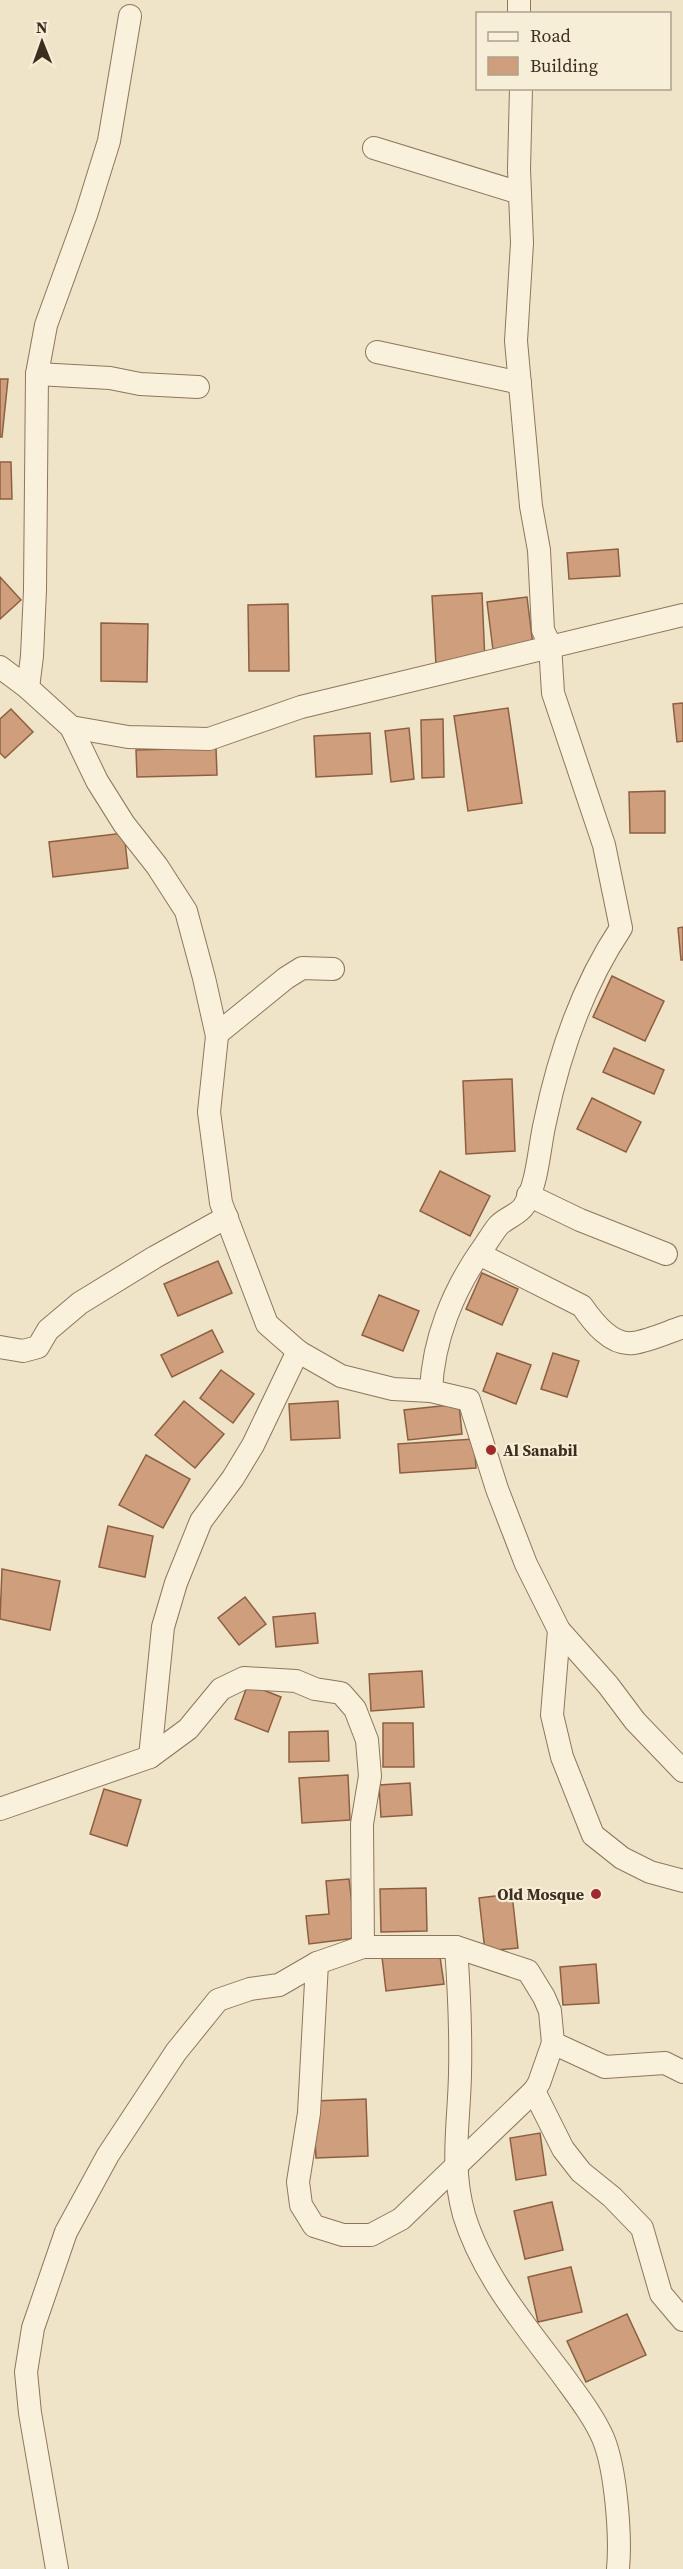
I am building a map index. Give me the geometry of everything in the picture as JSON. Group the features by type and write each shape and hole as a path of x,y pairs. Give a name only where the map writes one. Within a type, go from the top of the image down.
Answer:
{"street":[{"path":"28,688 35,591 37,374 46,325 86,215 109,141 130,16"},
{"path":"431,1391 432,1366 440,1333 464,1275 499,1226 524,1207 535,1176 544,1122 557,1073 583,998 621,928 604,845 554,693 550,645 543,630 539,550 531,506 516,341 522,243 521,90"},
{"path":"374,148 520,193"},
{"path":"376,352 520,383"},
{"path":"37,374 110,378 140,384 198,387"},
{"path":"71,727 128,737 209,739 301,707 550,645 644,626 683,615"},
{"path":"0,667 28,688 71,727 97,781 124,824 157,866 186,911 217,1034 209,1112 221,1203 267,1324 298,1351 341,1376 393,1389 431,1391 469,1400 497,1489 526,1564 559,1630 608,1685 635,1722 683,1772"},
{"path":"217,1034 286,978 302,968 333,969"},
{"path":"528,1195 580,1220 666,1254"},
{"path":"0,1347 23,1352 38,1347 48,1330 80,1303 155,1257 227,1217"},
{"path":"479,1254 582,1306 609,1337 632,1344 683,1327"},
{"path":"150,1757 163,1627 176,1583 201,1521 233,1478 253,1445 298,1351"},
{"path":"559,1630 552,1715 562,1757 593,1836 622,1858 651,1872 683,1881"},
{"path":"0,1809 150,1757 188,1729 221,1689 244,1678 296,1682 315,1689 341,1694 355,1709 367,1740 370,1776 362,1824 363,1947"},
{"path":"57,2569 30,2413 26,2372 33,2328 66,2232 108,2155 176,2052 218,2000 250,1989 279,1985 317,1963 363,1947 456,1947 528,1971 544,1997 550,2011 554,2043 539,2083 534,2091 455,2169 401,2219 371,2235 343,2235 314,2226 301,2205 298,2182 309,2113 317,1963"},
{"path":"456,1947 461,2027 455,2169 464,2214 479,2257 584,2405 603,2440 614,2490 620,2546 618,2569"},
{"path":"554,2043 605,2067 665,2064 683,2072"},
{"path":"534,2091 563,2149 581,2172 612,2197 642,2228 661,2295 683,2320"}],"building":[{"path":"0,379 8,379 2,437 0,437"},
{"path":"0,462 11,462 12,499 0,499"},
{"path":"618,549 620,576 569,579 567,553"},
{"path":"0,577 21,600 0,619"},
{"path":"482,593 485,662 436,665 432,596"},
{"path":"527,597 533,645 493,650 487,602"},
{"path":"288,604 289,671 249,671 248,605"},
{"path":"101,623 148,624 147,682 101,681"},
{"path":"683,703 683,741 677,742 673,704"},
{"path":"508,708 522,803 468,811 454,716"},
{"path":"11,709 33,732 5,758 0,753 0,719"},
{"path":"443,719 444,777 422,778 421,720"},
{"path":"409,728 414,779 391,782 385,731"},
{"path":"370,733 372,774 316,777 314,736"},
{"path":"216,748 217,775 137,777 136,750"},
{"path":"665,791 665,833 630,833 629,792"},
{"path":"124,833 128,868 53,877 49,842"},
{"path":"683,927 683,960 681,960 678,928"},
{"path":"612,976 664,1001 645,1041 593,1017"},
{"path":"614,1048 664,1070 654,1094 603,1072"},
{"path":"512,1079 515,1151 466,1154 463,1081"},
{"path":"592,1098 641,1122 626,1152 577,1129"},
{"path":"440,1171 490,1196 470,1236 420,1211"},
{"path":"218,1261 232,1293 178,1316 164,1284"},
{"path":"482,1273 518,1289 502,1325 466,1309"},
{"path":"379,1295 419,1311 403,1351 362,1335"},
{"path":"212,1330 223,1352 172,1377 161,1355"},
{"path":"497,1353 531,1365 516,1404 483,1391"},
{"path":"553,1353 579,1361 567,1397 541,1389"},
{"path":"221,1370 254,1394 233,1423 200,1398"},
{"path":"184,1401 224,1434 195,1468 155,1435"},
{"path":"338,1401 340,1438 291,1440 289,1404"},
{"path":"459,1404 462,1434 408,1440 404,1410"},
{"path":"474,1439 476,1468 400,1473 398,1444"},
{"path":"146,1455 190,1479 163,1528 119,1505"},
{"path":"108,1526 153,1536 145,1577 99,1567"},
{"path":"2,1569 60,1581 50,1630 0,1619"},
{"path":"245,1597 266,1624 239,1645 218,1618"},
{"path":"315,1613 318,1643 276,1647 273,1617"},
{"path":"422,1671 424,1707 371,1711 369,1674"},
{"path":"248,1684 281,1697 268,1732 235,1719"},
{"path":"383,1723 413,1723 414,1767 383,1767"},
{"path":"328,1731 329,1761 289,1762 289,1732"},
{"path":"348,1775 350,1820 302,1823 299,1778"},
{"path":"410,1783 412,1815 381,1817 379,1785"},
{"path":"104,1789 141,1800 127,1846 90,1834"},
{"path":"349,1879 356,1938 309,1944 306,1916 329,1914 326,1881"},
{"path":"426,1888 427,1931 381,1932 380,1889"},
{"path":"512,1894 518,1948 485,1951 479,1898"},
{"path":"439,1950 444,1984 386,1991 382,1957"},
{"path":"596,1964 599,2003 563,2005 560,1967"},
{"path":"366,2099 368,2156 316,2158 313,2101"},
{"path":"540,2133 546,2175 516,2180 510,2138"},
{"path":"552,2202 563,2250 525,2259 514,2211"},
{"path":"571,2267 582,2312 538,2322 528,2277"},
{"path":"627,2314 646,2355 586,2382 567,2341"}],"place":[{"name":"Al Sanabil","path":"491,1450"},
{"name":"Old Mosque","path":"596,1894"}]}
